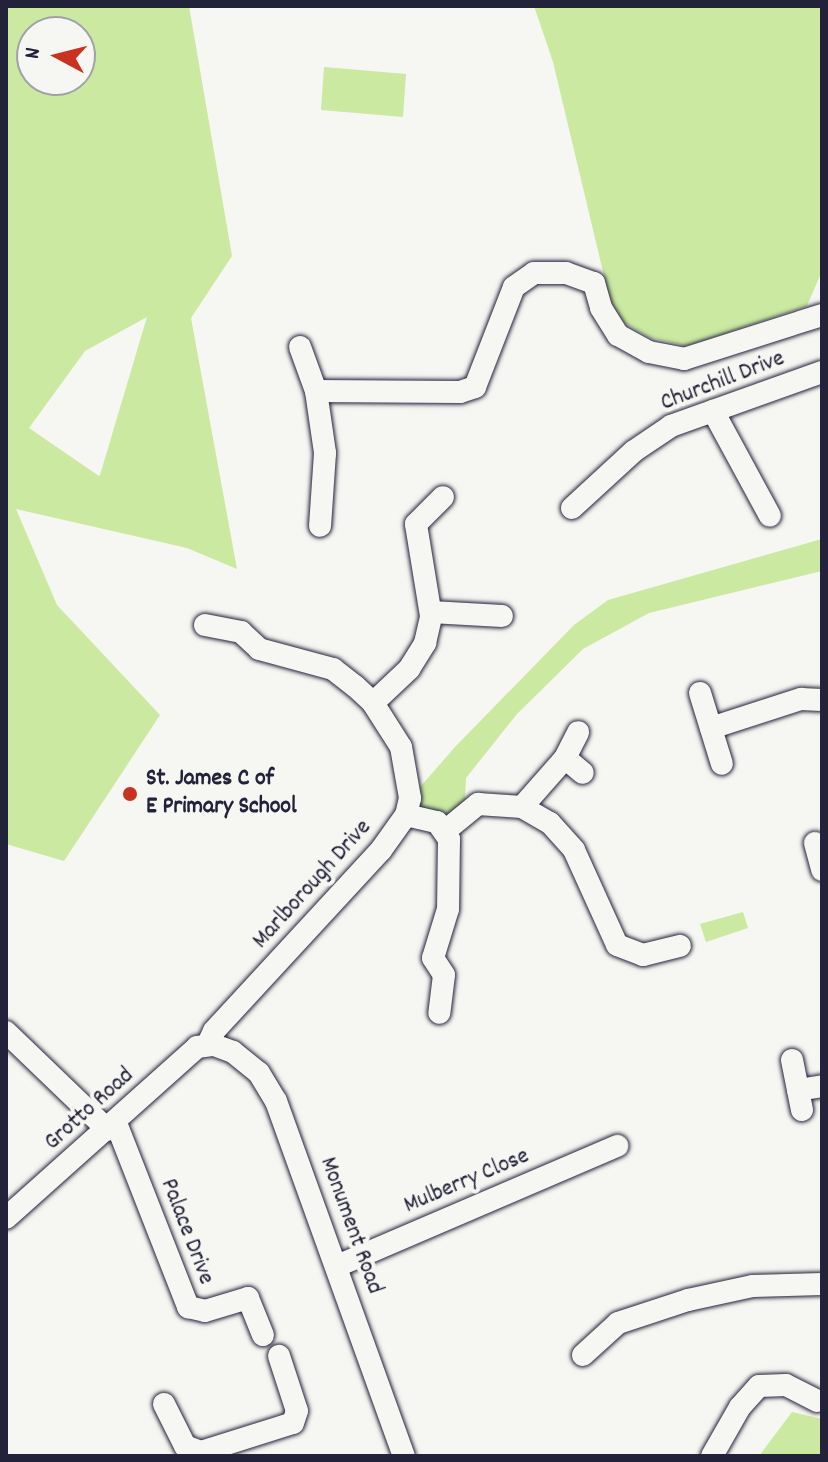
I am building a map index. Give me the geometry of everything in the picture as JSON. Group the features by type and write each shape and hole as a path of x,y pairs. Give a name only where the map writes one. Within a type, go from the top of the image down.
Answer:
{"street":[{"path":"316,391 460,392 475,387 514,287 534,273 566,273 594,283 601,308 618,335 649,352 684,359 822,315"},
{"path":"300,347 316,391 325,453 320,526"},
{"name":"Churchill Drive","path":"572,508 634,451 671,426 822,372"},
{"path":"713,411 770,516"},
{"path":"373,703 409,669 425,643 431,612 416,524 443,497"},
{"path":"431,612 502,616"},
{"name":"Marlborough Drive","path":"205,625 241,632 259,649 287,659 333,669 373,703 401,747 408,771 406,815 381,850 214,1031 208,1044"},
{"path":"700,693 722,764"},
{"path":"711,728 801,699 822,700"},
{"path":"522,807 565,758 578,732"},
{"path":"565,758 583,773"},
{"path":"445,831 478,804 522,807 550,823 574,850 617,945 643,955 680,946"},
{"path":"406,815 437,822 445,831 452,866 448,909 433,958 444,975 439,1013"},
{"path":"811,844 822,870"},
{"path":"6,1032 112,1126"},
{"name":"Grotto Road","path":"6,1218 194,1050 208,1044"},
{"name":"Monument Road","path":"208,1044 240,1058 269,1088 337,1266 404,1456"},
{"path":"792,1060 800,1100 822,1086"},
{"name":"Palace Drive","path":"112,1126 188,1307 205,1311 248,1298 263,1335"},
{"name":"Mulberry Close","path":"337,1266 617,1146"},
{"path":"583,1355 618,1323 676,1304 753,1286 822,1284"},
{"path":"164,1404 185,1446 201,1452 241,1450 293,1423 297,1411 279,1356"},
{"path":"712,1456 740,1407 759,1386 786,1385 817,1401"}],"green space":[{"path":"6,6 189,6 232,256 191,318 237,569 187,548 16,509 57,605 160,715 64,861 6,844","holes":["147,317 100,475 29,428 85,351"]},
{"path":"534,6 822,6 822,271 807,306 687,346 651,338 624,323 610,301 553,62"},
{"path":"324,67 406,74 403,117 321,110"},
{"path":"822,539 822,571 649,613 583,649 517,714 466,778 465,800 453,814 422,808 414,794 455,747 574,625 608,600"},
{"path":"743,912 748,928 706,942 700,924"},
{"path":"792,1412 822,1419 822,1456 759,1456"}],"place":[{"name":"St. James C of E Primary School","path":"130,794"}]}
